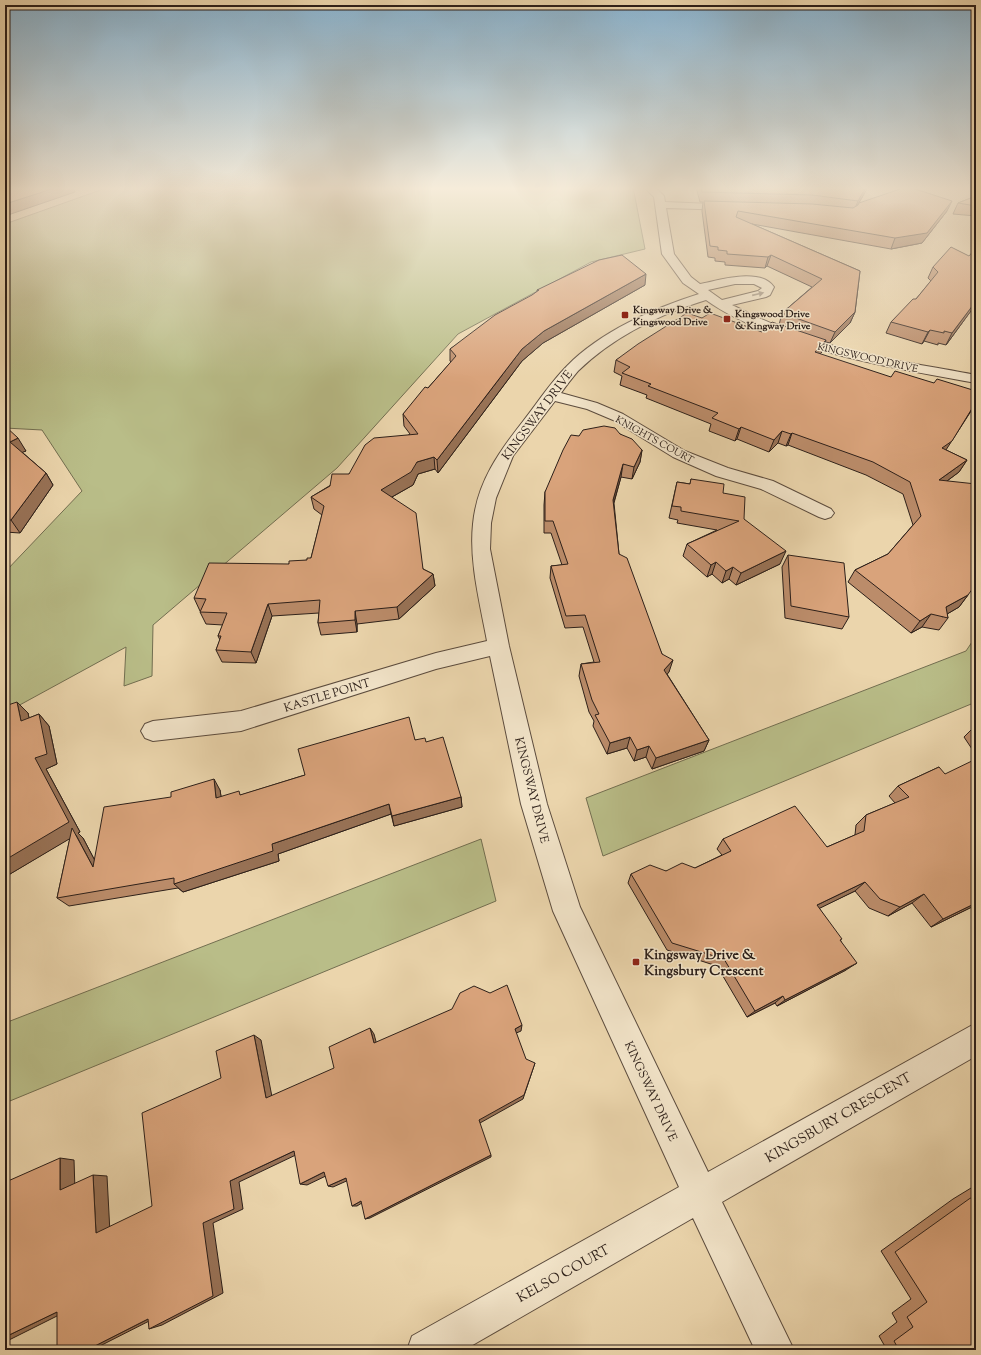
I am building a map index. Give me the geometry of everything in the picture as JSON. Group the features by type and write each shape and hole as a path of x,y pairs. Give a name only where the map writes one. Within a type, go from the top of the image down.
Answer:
{"street":[{"name":"KINGSWOOD DRIVE","path":"668,250 668,254 682,274 709,296 760,325 821,347 868,359 976,379"},
{"name":"KINGSWAY DRIVE","path":"709,296 657,311 614,337 572,368 505,455 487,498 482,523 481,549 498,646 534,804 568,911 701,1196 775,1350"},
{"name":"KNIGHTS COURT","path":"551,395 592,406 618,417 679,454 722,472 767,485 825,513"},
{"name":"KASTLE POINT","path":"154,731 241,721 436,661 498,646"},
{"name":"KINGSBURY CRESCENT","path":"701,1196 976,1039"},
{"name":"KELSO COURT","path":"426,1350 701,1196"}],"green space":[{"path":"5,250 640,250 591,262 458,334 337,468 153,625 152,676 124,686 126,647 5,713 5,572 82,491 42,430 5,428"},
{"path":"976,636 976,702 603,856 586,798 966,651"},
{"path":"481,839 496,901 5,1103 5,1023"}],"building":[{"path":"720,250 812,250 860,271 855,312 835,332 782,313 822,279 771,255 768,257 727,254 727,251"},
{"path":"948,250 957,250 969,256 974,250 976,250 976,301 952,333 930,330 928,332 891,322 913,299 916,299 938,272 933,267"},
{"path":"622,255 646,274 544,331 522,349 437,460 434,457 417,462 411,472 381,490 416,513 423,569 433,574 397,607 355,611 355,620 318,623 320,600 268,604 251,652 216,650 221,636 218,636 227,613 200,612 206,599 194,598 209,563 289,564 289,561 307,560 307,558 311,558 324,506 311,497 330,486 332,474 349,474 365,445 374,438 418,434 403,414 425,387 428,388 456,356 450,349 495,315 539,290 537,290 599,260"},
{"path":"687,313 702,318 710,313 762,332 772,322 826,340 815,352 891,377 895,371 934,383 937,379 976,391 976,402 952,441 942,448 967,460 939,480 976,484 976,584 968,595 946,607 948,618 931,614 920,621 855,570 888,554 921,516 910,482 873,462 792,433 782,431 774,440 741,427 739,429 712,418 718,413 648,386 651,384 622,373 630,367 616,360"},
{"path":"5,426 18,438 10,442 46,473 11,520 5,520"},
{"path":"604,426 615,428 620,434 632,439 642,450 634,467 623,464 613,500 619,554 627,558 662,654 673,660 664,670 709,740 656,758 649,746 637,750 630,737 610,743 595,715 599,714 592,700 581,664 600,662 585,615 566,616 551,566 568,564 553,521 545,521 545,492 571,435 579,436 583,430"},
{"path":"691,479 724,484 723,493 745,497 744,519 786,551 741,573 733,567 726,571 716,562 711,565 687,544 739,521 681,511 681,507 672,506 677,482 690,484"},
{"path":"788,555 844,563 849,617 791,606"},
{"path":"17,702 21,721 39,714 47,754 35,758 69,822 5,860 5,706"},
{"path":"409,717 415,740 425,738 426,742 443,737 461,797 392,816 389,804 272,844 273,851 174,884 174,878 57,898 72,828 93,867 104,807 171,797 171,792 214,779 216,798 239,791 240,795 305,775 298,749"},
{"path":"976,759 976,903 943,919 924,894 900,907 880,899 865,882 817,905 842,939 840,940 857,963 785,1000 783,996 755,1011 724,959 672,943 631,874 650,865 666,871 682,863 695,868 731,851 723,839 795,806 827,847 864,831 866,815 909,797 898,786 939,767 945,774"},
{"path":"507,985 522,1025 515,1029 526,1059 535,1063 524,1095 479,1120 491,1155 365,1219 361,1201 352,1206 346,1178 328,1186 324,1172 300,1184 294,1151 230,1181 234,1209 203,1223 213,1296 149,1329 148,1319 87,1350 57,1350 57,1312 5,1337 5,1212 8,1211 8,1181 60,1158 60,1190 93,1175 96,1233 152,1206 142,1113 221,1078 216,1051 254,1035 266,1098 334,1068 329,1047 370,1028 374,1043 452,1009 460,993 474,986 490,993"},
{"path":"976,1195 976,1350 899,1350 894,1341 913,1327 907,1317 927,1302 895,1252"}],"place":[{"name":"Kingsway Drive & Kingswood Drive","path":"625,315"},
{"name":"Kingswood Drive & Kingway Drive","path":"727,319"},
{"name":"Kingsway Drive & Kingsbury Crescent","path":"636,962"}]}
